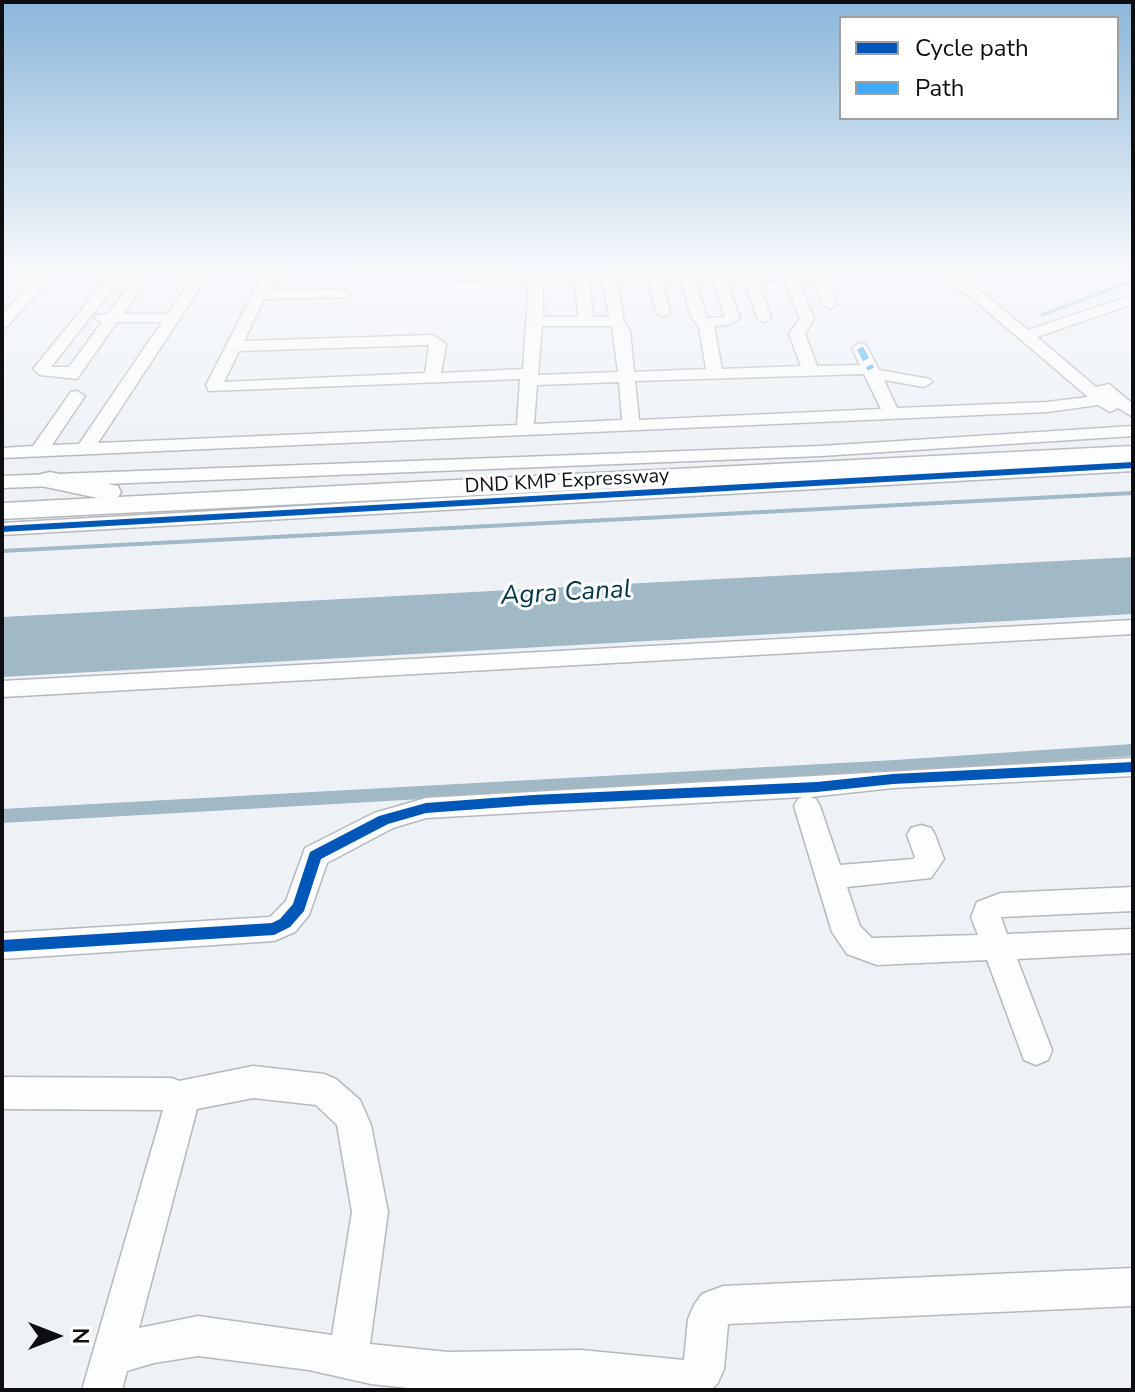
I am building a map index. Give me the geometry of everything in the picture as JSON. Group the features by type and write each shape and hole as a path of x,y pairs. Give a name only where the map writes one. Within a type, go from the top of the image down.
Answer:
{"highway":[{"name":"DND KMP Expressway","path":"2,497 1133,444"},
{"name":"DND KMP Expressway","path":"2,511 1133,454"},
{"path":"50,480 108,492"},
{"path":"111,522 134,505"}],"street":[{"path":"68,335 41,369 72,374 101,335"},
{"path":"85,449 161,335"},
{"path":"241,335 215,387 811,371 873,372 924,382"},
{"path":"525,429 533,335"},
{"path":"622,335 631,424"},
{"path":"706,335 715,375"},
{"path":"797,335 811,371"},
{"path":"1031,335 1117,407"},
{"path":"1031,335 1117,407"},
{"path":"235,346 433,340 438,344 432,379"},
{"path":"860,348 891,413"},
{"path":"38,452 77,396"},
{"path":"1067,406 1117,407"},
{"path":"2,453 891,413 1117,407"},
{"path":"2,482 821,451 1133,431"},
{"path":"2,529 1133,465"},
{"path":"2,689 1133,627"},
{"path":"2,946 274,929 285,923 299,907 315,856 384,820 426,808 1133,767"},
{"path":"807,806 847,932 866,950 997,948 1133,941"},
{"path":"830,877 921,870 930,859 921,835"},
{"path":"1036,1050 986,917 987,910 992,906 1133,899"},
{"path":"2,1093 161,1093 178,1097 253,1082 324,1090 348,1111 354,1125 370,1212 348,1359"},
{"path":"106,1374 179,1115 181,1105 178,1097"},
{"path":"106,1374 154,1343 198,1336 448,1372 581,1370 701,1382 708,1319 716,1308 723,1305 1133,1287"}],"water":[{"name":"Agra Canal","path":"1133,557 1133,614 2,677 2,617"}],"waterway":[{"path":"2,551 1133,493"},
{"path":"2,816 1133,750"}],"marked path":[{"path":"860,348 871,369"}],"cycle path":[{"path":"2,529 1133,465"},
{"path":"2,946 274,929 285,923 299,907 315,856 384,820 426,808 1133,767"}]}
